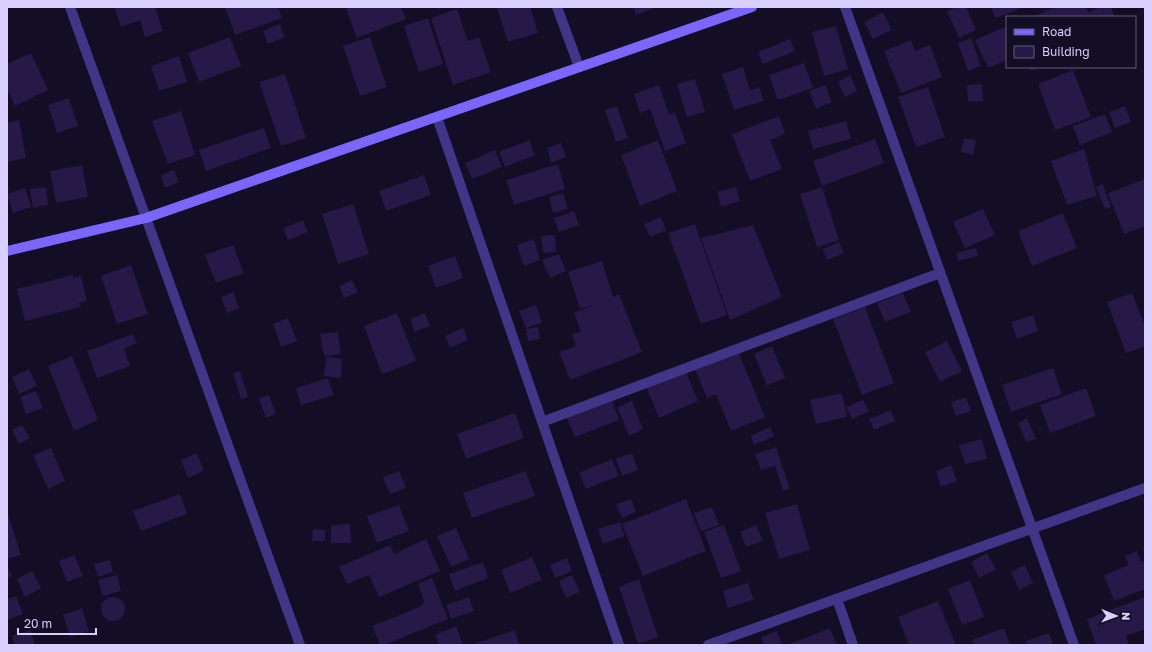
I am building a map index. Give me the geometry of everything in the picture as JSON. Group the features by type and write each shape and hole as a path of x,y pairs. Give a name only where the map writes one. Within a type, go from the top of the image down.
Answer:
{"street":[{"path":"70,7 300,645"},
{"path":"557,7 579,67"},
{"path":"7,251 146,218 752,7"},
{"path":"845,7 1074,645"},
{"path":"437,117 618,645"},
{"path":"542,422 940,273"},
{"path":"708,645 1145,488"},
{"path":"837,599 853,645"}],"building":[{"path":"114,7 155,7 163,31 145,37 140,20 121,27"},
{"path":"225,7 278,7 282,18 235,35"},
{"path":"352,7 401,7 406,19 357,38 346,9"},
{"path":"530,7 538,33 508,42 497,8"},
{"path":"633,7 657,7 636,15"},
{"path":"957,7 966,7 976,30 959,38 947,11"},
{"path":"991,7 1024,7 995,18"},
{"path":"1056,7 1086,7 1088,12 1101,7 1111,7 1115,16 1034,16"},
{"path":"457,9 468,41 479,37 491,72 453,85 431,18"},
{"path":"883,12 892,30 873,39 864,22"},
{"path":"428,18 443,64 419,72 404,26"},
{"path":"280,24 285,37 268,44 263,31"},
{"path":"836,26 848,69 824,76 812,32"},
{"path":"1006,26 1006,60 988,68 975,40"},
{"path":"230,37 241,66 199,82 188,53"},
{"path":"370,37 387,87 360,96 343,46"},
{"path":"971,38 981,66 968,71 958,43"},
{"path":"790,39 795,51 763,64 758,52"},
{"path":"911,40 915,51 930,45 942,77 901,93 884,51"},
{"path":"31,53 48,90 15,106 7,89 7,64"},
{"path":"179,56 187,82 159,91 151,66"},
{"path":"804,63 813,88 778,100 769,75"},
{"path":"743,67 750,90 759,87 764,101 734,110 722,74"},
{"path":"1030,68 1038,68 1031,71"},
{"path":"1073,70 1091,117 1055,130 1038,84"},
{"path":"285,74 306,138 281,146 259,82"},
{"path":"850,75 857,91 845,97 838,82"},
{"path":"695,79 705,112 687,117 677,84"},
{"path":"982,84 983,101 968,102 967,85"},
{"path":"659,85 669,114 675,112 686,143 665,151 650,109 640,113 634,94"},
{"path":"825,85 832,102 816,109 809,91"},
{"path":"928,87 945,137 916,147 898,97"},
{"path":"69,98 78,126 57,133 48,105"},
{"path":"617,106 628,138 616,142 605,110"},
{"path":"1125,106 1131,122 1115,128 1109,112"},
{"path":"181,111 195,155 168,164 152,121"},
{"path":"1105,114 1112,132 1080,145 1073,126"},
{"path":"779,116 785,134 770,140 782,169 750,181 732,134"},
{"path":"19,120 26,158 7,162 7,123"},
{"path":"846,121 851,139 813,149 808,131"},
{"path":"264,128 271,148 206,171 199,150"},
{"path":"964,138 976,140 973,155 961,152"},
{"path":"875,139 884,163 822,186 813,161"},
{"path":"529,140 535,155 505,167 499,152"},
{"path":"658,140 677,191 640,206 621,155"},
{"path":"561,143 566,157 551,163 547,148"},
{"path":"1084,149 1097,196 1067,205 1051,161"},
{"path":"495,150 502,167 472,179 465,163"},
{"path":"558,164 565,189 514,205 506,180"},
{"path":"82,165 88,197 56,203 50,171"},
{"path":"174,170 179,182 165,188 161,175"},
{"path":"424,175 431,195 386,211 379,191"},
{"path":"1145,179 1145,226 1124,234 1108,193"},
{"path":"1103,184 1111,207 1105,209 1096,187"},
{"path":"46,187 48,205 33,208 30,189"},
{"path":"736,187 740,201 721,207 717,192"},
{"path":"822,187 839,240 817,247 800,194"},
{"path":"25,188 31,207 13,213 7,194"},
{"path":"563,193 568,209 553,213 549,197"},
{"path":"353,204 369,254 338,264 322,214"},
{"path":"983,209 995,235 965,248 953,222"},
{"path":"574,211 579,225 559,232 554,218"},
{"path":"1063,213 1077,248 1032,266 1018,231"},
{"path":"661,217 666,230 650,237 644,224"},
{"path":"303,220 308,232 288,240 283,228"},
{"path":"695,224 727,315 701,324 668,233"},
{"path":"753,225 782,297 730,320 701,238"},
{"path":"555,235 556,252 543,253 541,236"},
{"path":"534,239 540,260 524,266 517,245"},
{"path":"839,242 844,253 827,260 823,249"},
{"path":"233,245 244,273 216,283 205,255"},
{"path":"976,248 978,256 958,261 956,253"},
{"path":"559,254 566,271 550,278 542,260"},
{"path":"455,256 463,278 436,288 428,266"},
{"path":"602,261 613,297 619,294 642,352 570,380 559,352 576,346 572,335 581,331 574,313 594,305 580,309 568,272"},
{"path":"131,265 148,314 117,324 101,276"},
{"path":"73,275 73,278 81,276 87,301 79,303 81,307 25,321 17,289"},
{"path":"352,280 358,292 344,298 339,286"},
{"path":"233,292 239,308 227,313 221,297"},
{"path":"903,293 911,312 885,322 877,303"},
{"path":"1132,293 1145,326 1145,346 1126,353 1107,302"},
{"path":"536,305 542,323 526,328 519,311"},
{"path":"865,307 894,383 862,395 833,319"},
{"path":"397,313 416,361 382,374 364,326"},
{"path":"425,313 430,326 415,332 410,319"},
{"path":"1033,315 1038,331 1017,339 1011,322"},
{"path":"288,318 297,341 281,347 273,324"},
{"path":"538,327 540,339 528,341 526,329"},
{"path":"463,328 468,340 450,348 445,336"},
{"path":"338,332 341,354 324,356 320,334"},
{"path":"133,334 137,343 124,349 130,366 97,378 87,351"},
{"path":"947,341 962,371 940,382 925,352"},
{"path":"772,346 785,378 767,386 754,354"},
{"path":"738,351 765,417 731,431 716,394 707,398 695,369"},
{"path":"72,356 98,420 74,431 48,366"},
{"path":"326,357 342,359 341,378 324,376"},
{"path":"1053,368 1062,394 1011,412 1002,385"},
{"path":"29,369 37,386 19,394 12,377"},
{"path":"685,369 698,401 659,418 646,386"},
{"path":"240,371 248,397 241,399 233,373"},
{"path":"328,378 334,395 301,405 296,388"},
{"path":"1086,388 1096,416 1050,433 1040,405"},
{"path":"36,391 43,408 26,414 20,397"},
{"path":"842,393 847,417 816,424 810,400"},
{"path":"269,395 276,414 266,418 259,399"},
{"path":"610,395 619,420 575,437 565,413"},
{"path":"966,397 971,411 956,416 951,402"},
{"path":"863,400 869,412 852,419 846,407"},
{"path":"632,401 643,429 629,436 617,407"},
{"path":"891,410 895,421 874,430 869,419"},
{"path":"515,413 524,438 466,459 457,434"},
{"path":"1027,418 1036,439 1026,442 1018,423"},
{"path":"22,425 30,438 19,444 12,430"},
{"path":"770,427 774,436 754,445 751,436"},
{"path":"982,439 987,459 965,464 959,445"},
{"path":"776,447 790,489 783,491 775,466 761,470 755,454"},
{"path":"51,448 65,481 48,489 33,455"},
{"path":"197,453 204,471 188,478 181,460"},
{"path":"632,453 638,470 622,476 616,459"},
{"path":"612,459 619,476 586,489 579,473"},
{"path":"951,465 957,481 941,487 936,471"},
{"path":"399,471 406,488 390,494 383,477"},
{"path":"526,471 535,496 472,518 463,493"},
{"path":"180,494 187,514 141,531 133,511"},
{"path":"631,499 636,512 622,518 616,504"},
{"path":"686,499 706,551 643,576 622,524"},
{"path":"797,504 810,550 779,559 765,513"},
{"path":"399,505 409,531 377,543 367,516"},
{"path":"712,507 719,525 701,531 694,513"},
{"path":"7,511 21,555 7,559"},
{"path":"620,522 625,536 603,544 598,529"},
{"path":"350,524 351,543 331,543 331,525"},
{"path":"724,525 741,571 721,578 704,532"},
{"path":"756,525 763,541 746,547 740,532"},
{"path":"456,528 469,559 451,567 437,536"},
{"path":"313,529 325,530 325,541 312,541"},
{"path":"426,539 440,571 379,597 369,575 347,584 339,567 390,545 394,554"},
{"path":"1137,551 1141,562 1145,560 1145,589 1114,601 1104,575 1129,565 1125,556"},
{"path":"987,553 996,569 979,578 971,562"},
{"path":"74,555 83,576 67,582 59,561"},
{"path":"532,557 542,580 510,593 501,570"},
{"path":"567,558 572,571 555,578 550,565"},
{"path":"110,560 113,572 98,577 94,564"},
{"path":"483,562 488,578 455,591 449,574"},
{"path":"7,565 12,576 7,579"},
{"path":"1025,565 1033,583 1019,590 1011,572"},
{"path":"32,571 41,588 25,597 17,579"},
{"path":"117,575 121,591 103,596 98,580"},
{"path":"572,575 580,592 566,598 559,581"},
{"path":"432,578 448,619 384,645 380,645 372,626 422,606 424,601 418,584"},
{"path":"639,579 658,637 638,644 619,587"},
{"path":"970,580 984,617 962,625 948,589"},
{"path":"748,583 754,600 728,608 723,591"},
{"path":"16,596 23,614 7,620 7,599"},
{"path":"113,597 118,598 124,604 124,614 118,620 113,621 108,620 102,614 101,609 102,604 108,598"},
{"path":"469,597 474,611 451,619 446,605"},
{"path":"1145,597 1145,629 1126,636 1129,645 1096,645 1087,619"},
{"path":"938,601 956,645 909,645 898,617"},
{"path":"82,608 89,631 70,637 63,615"},
{"path":"456,626 463,645 439,645 435,635"},
{"path":"830,628 837,645 787,645"},
{"path":"1004,628 1010,645 974,645 972,640"},
{"path":"30,630 35,645 15,645 12,636"},
{"path":"514,630 520,645 478,645 477,643"},
{"path":"777,631 782,645 764,645 761,637"},
{"path":"1049,633 1053,645 1027,645 1026,641"}]}
